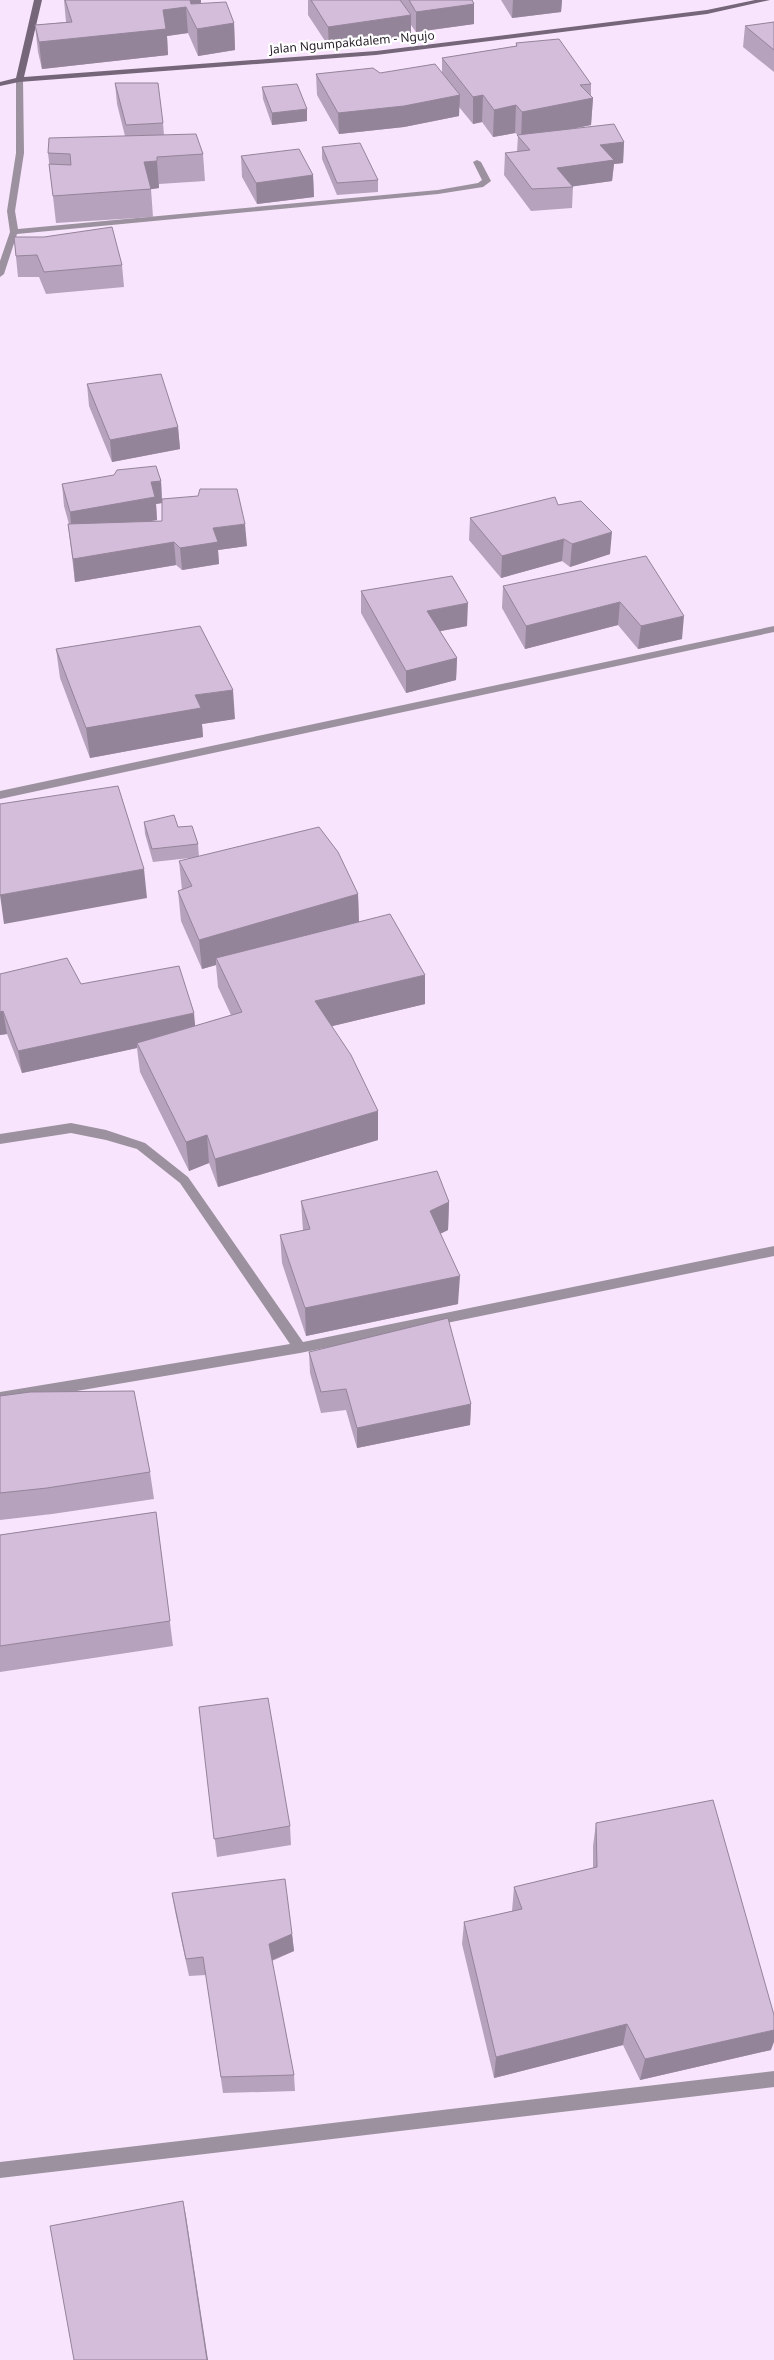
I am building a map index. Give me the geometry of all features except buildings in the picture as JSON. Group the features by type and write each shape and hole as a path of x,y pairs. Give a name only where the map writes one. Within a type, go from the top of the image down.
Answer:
{"street":[{"path":"0,274 14,232 10,211 20,153 19,80 38,0"},
{"name":"Jalan Ngumpakdalem - Ngujo","path":"0,84 19,80 376,53 707,12 766,0"},
{"path":"14,232 398,196 480,186 487,181 477,162"},
{"path":"0,795 774,629"},
{"path":"0,1138 71,1128 106,1135 141,1146 184,1180 300,1348"},
{"path":"0,1398 300,1348 774,1251"},
{"path":"0,2170 774,2079"}]}
